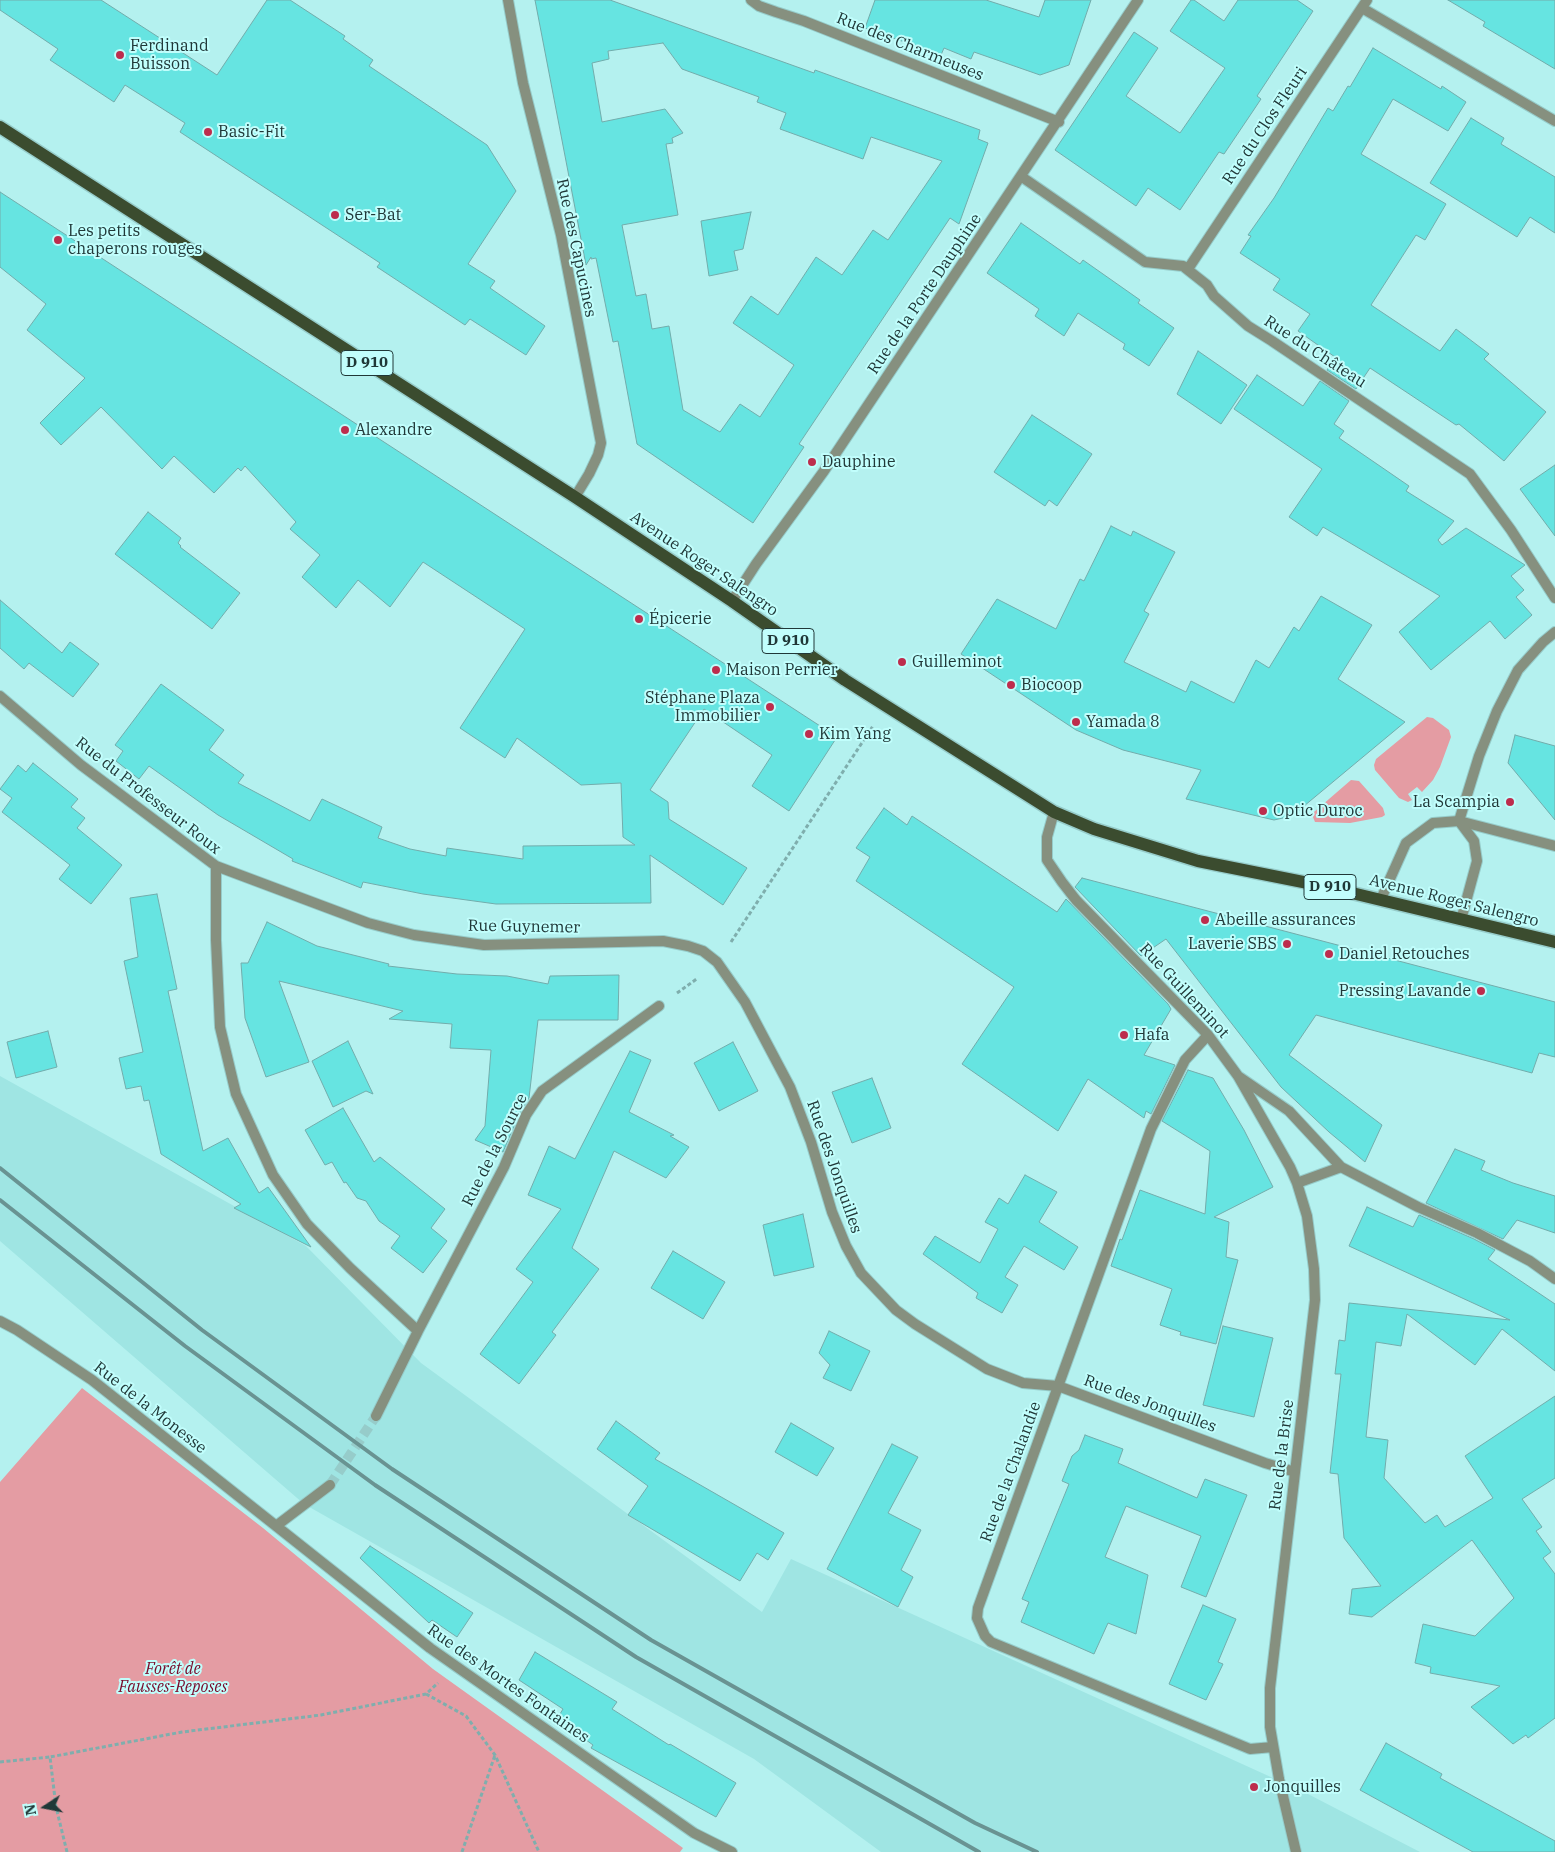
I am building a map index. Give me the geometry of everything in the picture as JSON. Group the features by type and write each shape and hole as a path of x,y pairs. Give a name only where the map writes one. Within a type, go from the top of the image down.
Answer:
{"main road":[{"name":"Avenue Roger Salengro","path":"0,126 575,496 732,601 845,680 1054,812 1094,830 1198,861 1381,899 1555,942"}],"street":[{"name":"Rue des Capucines","path":"508,0 523,83 560,235 601,443 598,455 589,474 575,496"},
{"name":"Rue des Charmeuses","path":"751,0 776,12 804,21 1059,122"},
{"name":"Rue de la Porte Dauphine","path":"732,601 756,564 824,471 1059,122 1138,0"},
{"path":"1364,4 1555,121"},
{"name":"Rue du Clos Fleuri","path":"1188,269 1364,4"},
{"name":"Rue du Château","path":"1022,177 1145,262 1183,266 1188,269 1207,285 1214,296 1248,326 1470,474 1512,530 1555,598"},
{"path":"1459,821 1479,756 1497,711 1518,670 1543,642 1555,632"},
{"name":"Rue du Professeur Roux","path":"0,696 81,765 216,866 216,940 220,1027 236,1094 273,1175 307,1224 350,1268 418,1331"},
{"name":"Rue Guilleminot","path":"1054,812 1047,838 1047,860 1062,882 1076,900 1208,1035 1238,1076 1289,1111 1341,1168 1418,1207 1500,1245 1530,1261 1555,1279"},
{"path":"1459,821 1474,842 1477,861 1462,920"},
{"path":"1381,899 1406,843 1433,823 1459,821 1555,846"},
{"name":"Rue Guynemer","path":"216,866 368,923 414,935 484,945 663,941 703,951 717,962"},
{"name":"Rue des Jonquilles","path":"717,962 745,1002 790,1087 811,1142 832,1212 846,1246 861,1273 896,1310 914,1324 987,1369 1023,1383 1058,1386 1295,1472"},
{"name":"Rue de la Source","path":"376,1416 418,1331 504,1167 526,1115 542,1091 659,1006"},
{"name":"Rue de la Chalandie","path":"1208,1035 1185,1060 1151,1129 978,1608 977,1618 985,1636 991,1642 1250,1749 1273,1748"},
{"name":"Rue de la Brise","path":"1238,1076 1290,1167 1307,1216 1311,1242 1315,1300 1270,1688 1270,1727 1273,1748 1296,1852"},
{"path":"1297,1183 1341,1168"},
{"name":"Rue de la Monesse","path":"0,1321 17,1330 92,1380 276,1526"},
{"path":"276,1526 330,1485"},
{"name":"Rue des Mortes Fontaines","path":"276,1526 430,1648 694,1833 732,1852"}],"path":[{"path":"659,1006 717,962 886,706"},
{"path":"0,1762 50,1757 182,1732 320,1715 426,1694 440,1681 430,1648"},
{"path":"426,1694 466,1716 495,1755 539,1852"},
{"path":"462,1852 495,1755"},
{"path":"50,1757 56,1807 67,1852"}],"shaded area":[{"path":"0,1076 306,1246 421,1363 762,1612 791,1559 1306,1793 1420,1852 881,1852 754,1759 304,1504 0,1241"}],"green space":[{"path":"1427,717 1433,718 1449,730 1451,737 1433,780 1422,792 1417,787 1408,794 1412,800 1408,802 1399,798 1375,770 1374,765 1376,759"},
{"path":"1351,780 1359,781 1383,808 1385,815 1350,823 1315,822 1314,812"},
{"name":"Forêt de Fausses-Reposes","path":"82,1388 263,1528 433,1669 683,1848 680,1852 0,1852 0,1482"}],"building":[{"path":"0,0 101,0 217,75 267,0 290,0 345,36 343,39 373,60 369,66 487,145 516,191 468,264 495,281 490,288 545,326 526,355 470,319 465,325 377,267 380,263 180,132 185,123 125,85 114,102 50,60 58,49 0,10"},
{"path":"535,0 610,0 814,73 815,70 980,130 978,139 988,143 959,224 950,218 799,444 804,447 753,523 637,444 618,341 613,342 596,258 591,259 591,257 586,265","holes":["663,43 682,69 759,97 757,102 786,113 780,129 863,159 871,137 942,161 888,240 873,230 842,275 816,257 778,315 751,296 733,323 794,365 760,417 740,404 720,432 683,410 669,326 652,329 646,294 636,296 622,225 678,215 666,144 673,143 672,138 683,133 665,109 602,122 592,63 609,59 608,51"]},
{"path":"875,0 986,0 1039,17 1045,0 1091,0 1069,65 1040,75 974,52 971,59 944,48 941,55 865,28"},
{"path":"1191,0 1194,0 1224,21 1238,0 1297,0 1313,11 1257,96 1261,99 1253,111 1224,154 1219,152 1180,210 1148,188 1136,206 1055,150 1134,32 1158,48 1126,96 1180,133 1225,68 1170,31"},
{"path":"1448,0 1555,0 1555,69 1483,26 1485,22"},
{"path":"1373,48 1441,89 1442,86 1466,102 1448,131 1393,99 1361,154 1446,204 1425,240 1416,235 1371,305 1440,351 1456,329 1489,354 1484,359 1546,412 1504,461 1459,424 1456,425 1370,368 1356,389 1327,370 1335,357 1298,331 1310,314 1273,290 1280,279 1240,253 1251,236 1248,235 1274,198 1328,108 1333,111"},
{"path":"1471,118 1504,138 1501,144 1555,177 1555,233 1530,217 1517,237 1430,183"},
{"path":"0,192 837,737 789,811 752,786 772,755 704,709 650,790 668,802 669,819 747,868 723,905 650,855 651,903 496,904 423,894 363,882 361,888 292,861 293,859 218,815 149,766 139,779 116,761 123,751 115,745 161,684 224,730 209,750 244,775 238,783 310,821 322,799 382,827 378,838 410,849 446,856 447,848 523,859 523,846 635,845 623,837 621,783 581,785 517,738 505,758 460,728 525,629 423,562 390,607 358,580 336,608 302,577 320,555 290,529 296,522 245,466 241,471 238,468 214,493 174,456 162,469 101,407 61,445 40,423 85,378 27,330 46,304 0,267"},
{"path":"751,212 743,249 734,251 738,270 709,276 701,221"},
{"path":"1021,223 1080,264 1083,260 1140,300 1138,303 1174,328 1149,366 1123,349 1125,344 1078,313 1064,336 1035,316 1039,309 987,273"},
{"path":"1198,351 1247,385 1221,424 1177,394"},
{"path":"1257,375 1303,406 1320,381 1349,401 1334,424 1344,431 1339,438 1409,486 1406,491 1454,521 1438,540 1442,545 1466,528 1525,565 1511,576 1524,590 1516,597 1532,615 1505,639 1490,621 1431,670 1399,632 1440,596 1323,527 1317,536 1289,517 1322,469 1234,409"},
{"path":"1032,415 1092,454 1057,506 1049,500 1045,506 994,472"},
{"path":"1555,465 1555,536 1520,489"},
{"path":"148,512 181,538 178,543 180,547 240,593 212,629 115,554"},
{"path":"1111,526 1131,536 1133,531 1175,552 1144,611 1149,614 1124,662 1186,692 1191,681 1234,703 1256,660 1269,668 1294,627 1299,631 1321,596 1372,625 1338,679 1405,722 1292,816 1274,820 1186,799 1201,770 1123,750 1076,730 961,654 997,599 1056,629 1080,579 1084,581"},
{"path":"0,600 62,653 70,642 99,664 73,697 29,663 24,669 0,648"},
{"path":"1515,735 1555,746 1555,820 1508,763"},
{"path":"33,763 78,799 71,807 85,818 77,828 122,865 91,904 59,879 70,865 2,812 12,798 0,789 18,765 26,772"},
{"path":"884,808 907,825 912,816 1057,912 1066,899 1168,1004 1171,1009 1144,1055 1175,1065 1151,1114 1146,1111 1144,1118 1088,1079 1058,1131 962,1064 1014,987 856,881 870,857 856,848"},
{"path":"1082,878 1555,1002 1555,1057 1539,1053 1532,1073 1316,1015 1289,1055 1382,1125 1365,1162 1329,1132 1281,1087 1166,939 1141,956 1075,887"},
{"path":"157,894 177,989 168,991 203,1151 228,1138 259,1193 268,1187 311,1247 234,1208 241,1204 161,1154 149,1100 144,1101 141,1086 126,1089 119,1058 143,1052 124,961 138,957 130,898"},
{"path":"267,922 317,946 389,964 388,966 457,974 507,976 548,984 550,976 619,975 618,1020 538,1020 529,1098 520,1112 503,1152 475,1140 485,1126 491,1050 450,1048 452,1024 389,1019 403,1011 279,981 309,1062 266,1077 245,1018 241,963 248,963"},
{"path":"48,1031 57,1067 16,1078 7,1042"},
{"path":"348,1041 373,1094 366,1091 333,1107 312,1061"},
{"path":"733,1042 758,1091 719,1111 694,1063"},
{"path":"630,1051 651,1060 629,1112 674,1135 670,1136 689,1147 666,1178 614,1151 572,1248 599,1269 552,1332 556,1335 519,1384 480,1354 533,1282 516,1269 561,1209 528,1195 549,1146 575,1159"},
{"path":"1188,1070 1213,1078 1244,1130 1273,1187 1214,1217 1229,1222 1226,1257 1238,1260 1216,1344 1180,1335 1181,1332 1160,1325 1172,1289 1111,1266 1140,1190 1205,1214 1210,1151 1162,1121"},
{"path":"872,1078 891,1128 852,1143 832,1092"},
{"path":"343,1108 374,1162 380,1157 445,1209 431,1228 447,1241 423,1273 391,1248 400,1236 379,1221 366,1201 357,1198 346,1182 344,1183 332,1162 325,1165 305,1130"},
{"path":"1455,1149 1485,1161 1481,1170 1513,1183 1555,1196 1555,1233 1517,1220 1503,1239 1426,1203"},
{"path":"1025,1175 1057,1192 1039,1222 1078,1247 1064,1270 1024,1246 1005,1277 1018,1285 1002,1313 976,1298 978,1293 923,1254 935,1236 980,1263 998,1229 985,1222 999,1198 1008,1204"},
{"path":"1367,1207 1413,1227 1419,1215 1474,1239 1495,1250 1488,1259 1555,1304 1555,1371 1502,1329 1475,1365 1407,1314 1401,1346 1376,1342 1366,1437 1388,1440 1384,1478 1425,1523 1437,1515 1445,1527 1493,1498 1465,1456 1555,1396 1555,1478 1522,1499 1542,1527 1536,1531 1551,1552 1543,1558 1555,1574 1555,1718 1528,1738 1526,1735 1513,1744 1471,1707 1500,1686 1430,1673 1431,1667 1415,1663 1423,1624 1475,1636 1514,1598 1472,1540 1372,1617 1349,1614 1352,1589 1381,1586 1344,1538 1338,1474 1330,1473 1341,1374 1335,1374 1339,1340 1345,1341 1349,1303 1510,1320 1349,1246"},
{"path":"803,1214 814,1267 774,1276 763,1225"},
{"path":"673,1251 725,1282 703,1319 651,1288"},
{"path":"1223,1326 1273,1338 1254,1417 1203,1405"},
{"path":"829,1331 870,1351 851,1391 823,1378 830,1365 819,1353"},
{"path":"616,1421 660,1453 655,1459 784,1533 768,1560 757,1553 740,1581 628,1515 648,1486 597,1449"},
{"path":"791,1423 834,1448 817,1476 775,1452"},
{"path":"1085,1435 1123,1449 1118,1463 1197,1498 1205,1479 1247,1495 1206,1597 1181,1587 1201,1536 1126,1506 1105,1557 1148,1575 1136,1634 1108,1623 1094,1654 1021,1622 1029,1602 1022,1599 1069,1484 1062,1481 1072,1456 1079,1450"},
{"path":"892,1444 918,1457 888,1513 921,1530 901,1570 913,1577 898,1607 827,1569"},
{"path":"370,1546 473,1613 457,1637 432,1620 429,1623 360,1558"},
{"path":"1203,1605 1236,1619 1218,1662 1223,1664 1206,1700 1169,1684"},
{"path":"535,1652 617,1702 612,1709 669,1745 736,1783 716,1817 591,1748 593,1745 557,1719 563,1709 519,1680"},
{"path":"1386,1743 1442,1774 1440,1778 1555,1841 1555,1852 1473,1852 1360,1790"}],"tunnel":[{"path":"330,1485 376,1416"}],"railway":[{"path":"0,1168 202,1330 392,1469 651,1640 975,1823 1037,1852"},
{"path":"0,1200 185,1346 375,1485 636,1657 979,1852"}],"place":[{"name":"Ferdinand Buisson","path":"120,55"},
{"name":"Basic-Fit","path":"208,132"},
{"name":"Ser-Bat","path":"335,215"},
{"name":"Les petits chaperons rouges","path":"58,240"},
{"name":"Alexandre","path":"345,430"},
{"name":"Dauphine","path":"812,462"},
{"name":"Épicerie","path":"639,619"},
{"name":"Guilleminot","path":"902,662"},
{"name":"Maison Perrier","path":"716,670"},
{"name":"Biocoop","path":"1011,685"},
{"name":"Stéphane Plaza Immobilier","path":"770,707"},
{"name":"Yamada 8","path":"1076,722"},
{"name":"Kim Yang","path":"809,734"},
{"name":"La Scampia","path":"1510,802"},
{"name":"Optic Duroc","path":"1263,811"},
{"name":"Abeille assurances","path":"1205,920"},
{"name":"Laverie SBS","path":"1287,944"},
{"name":"Daniel Retouches","path":"1329,954"},
{"name":"Pressing Lavande","path":"1481,991"},
{"name":"Hafa","path":"1124,1035"},
{"name":"Jonquilles","path":"1254,1787"}]}
